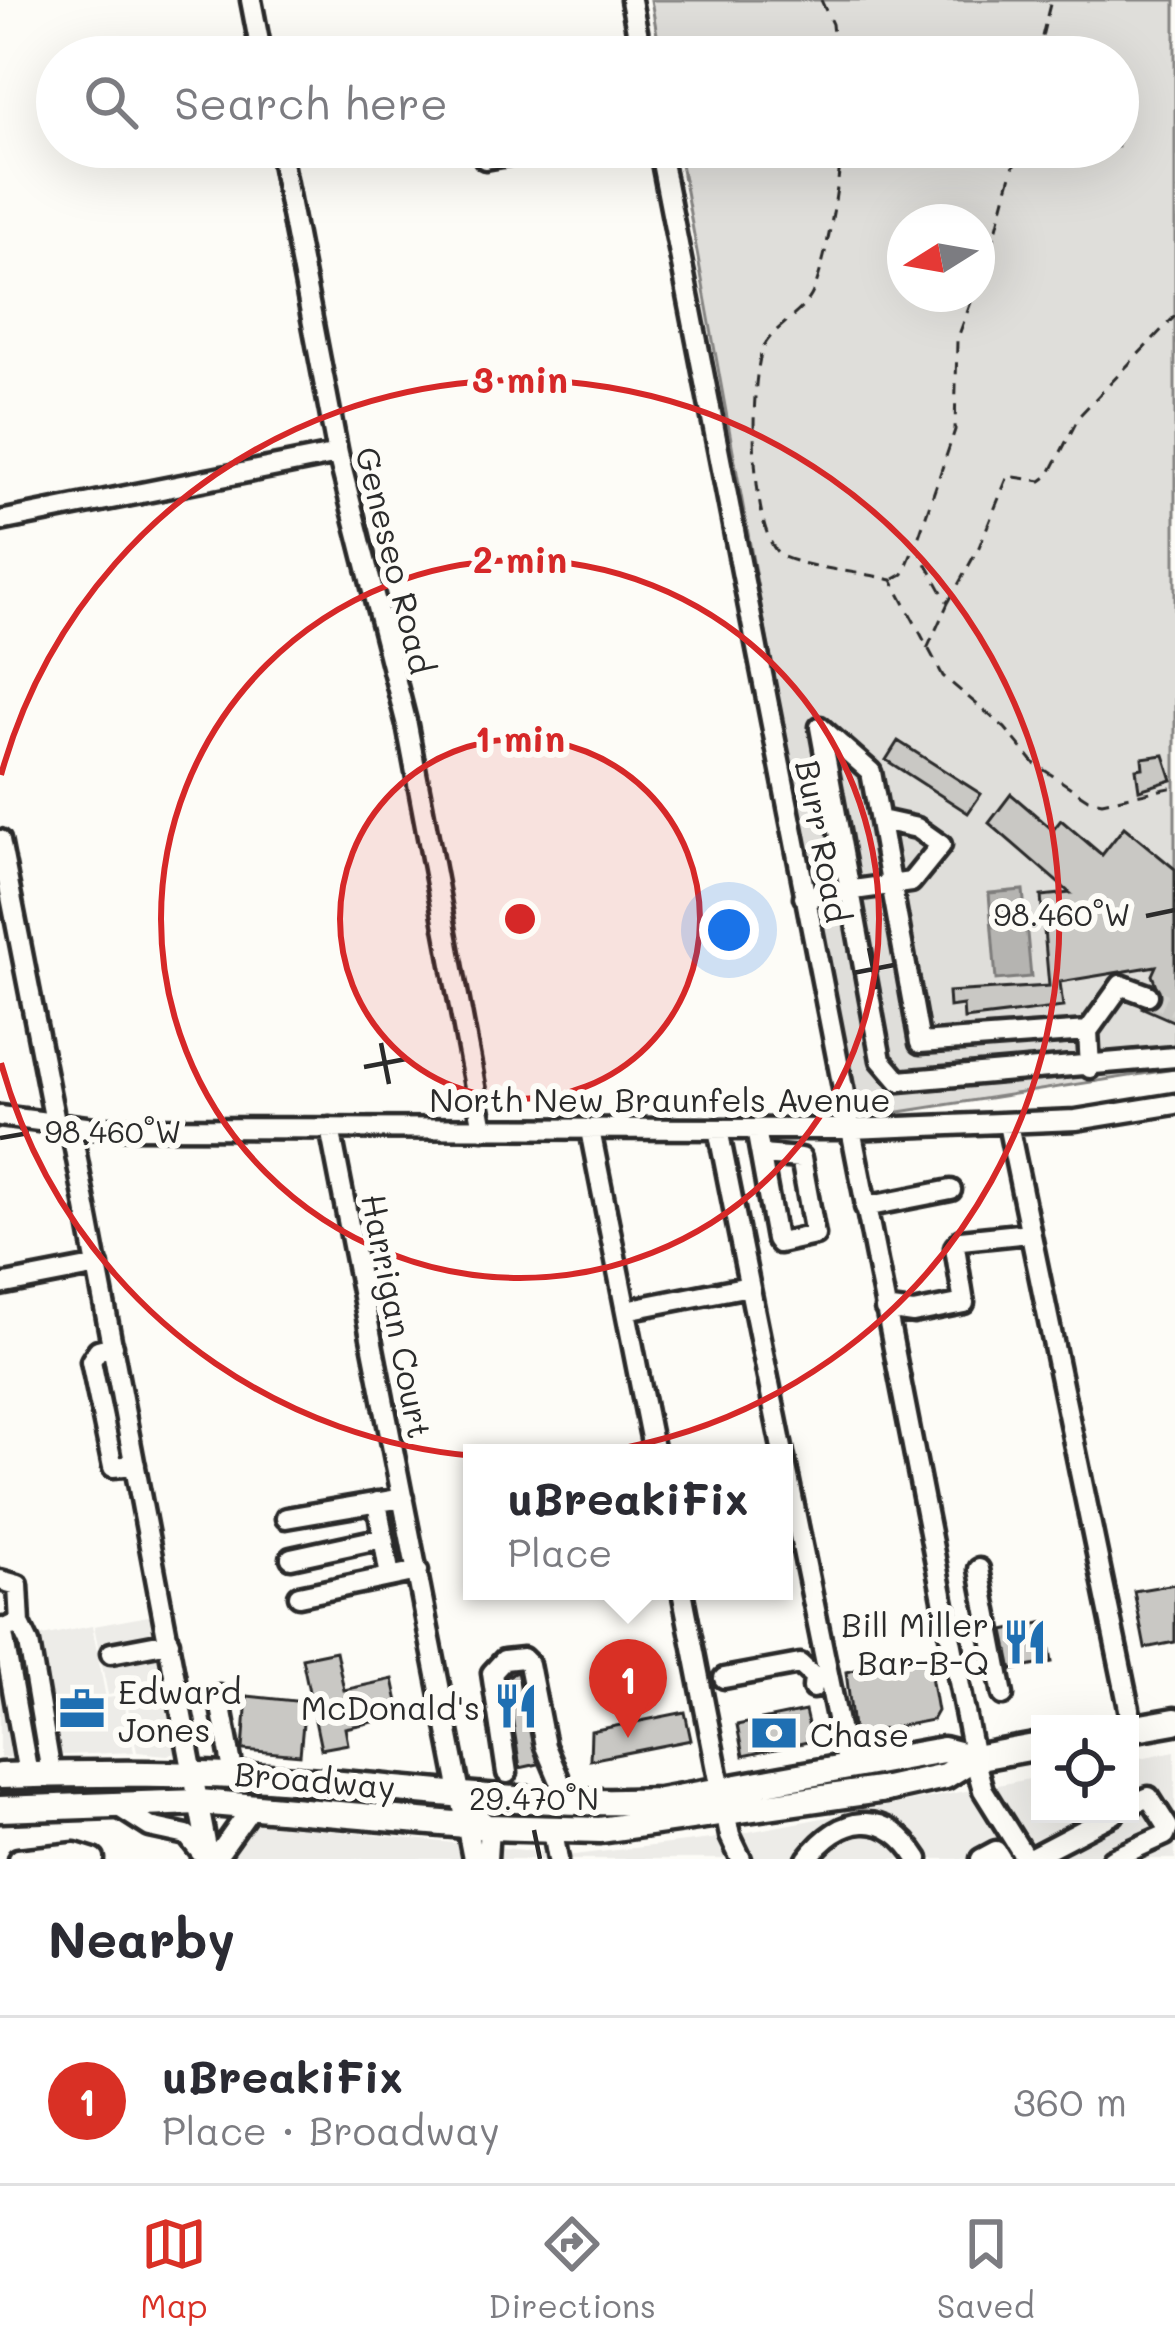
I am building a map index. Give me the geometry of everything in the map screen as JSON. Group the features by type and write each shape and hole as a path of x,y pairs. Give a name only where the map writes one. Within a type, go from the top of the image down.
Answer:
{"main road":[{"path":"1139,1728 1175,1721"},
{"name":"Broadway","path":"0,1776 194,1774 462,1797 724,1802 945,1776 974,1758 1031,1748"},
{"name":"Broadway","path":"0,1809 199,1802 553,1831 646,1827 847,1767 943,1750 974,1758"}],"street":[{"path":"251,0 258,36"},
{"path":"631,0 634,36"},
{"name":"Geneseo Road","path":"283,168 338,454 407,725 484,1130"},
{"name":"Burr Road","path":"663,168 974,1758 982,1790 1027,1859"},
{"path":"0,521 338,454"},
{"path":"924,1080 871,772 820,727 881,1060 898,1081 924,1080 1090,1068 1175,1057"},
{"path":"804,897 911,882 941,845 917,828 881,820"},
{"path":"0,840 98,1266 210,1859"},
{"path":"1090,1068 1088,1031 1121,985 1148,995"},
{"path":"920,1042 1088,1031"},
{"name":"North New Braunfels Avenue","path":"0,1116 64,1127 850,1129 1076,1120 1175,1104"},
{"path":"1008,1124 1129,1715"},
{"name":"Harrigan Court","path":"330,1128 462,1797 478,1826"},
{"path":"718,1129 782,1444"},
{"path":"756,1129 760,1155 776,1238 779,1243 815,1235 801,1158 760,1155"},
{"path":"590,1130 652,1444"},
{"path":"865,1207 951,1190"},
{"path":"885,1309 913,1312 964,1303 955,1247 961,1240 1029,1233"},
{"path":"0,1285 98,1266"},
{"path":"626,1310 749,1286"},
{"path":"286,1518 403,1498"},
{"path":"793,1500 847,1767"},
{"path":"377,1502 390,1577"},
{"path":"291,1558 383,1538"},
{"path":"979,1569 1003,1695"},
{"path":"299,1596 418,1571"},
{"path":"0,1580 18,1585 8,1627 39,1774"},
{"path":"684,1600 724,1802 741,1859"},
{"path":"111,1653 169,1642"},
{"path":"507,1773 492,1673 504,1660 523,1658 529,1664 545,1746 559,1779"},
{"path":"725,1682 800,1664 808,1667 813,1688"},
{"path":"219,1696 234,1776"},
{"path":"1112,1859 1165,1835 1168,1827 1149,1797 1139,1801"},
{"path":"114,1804 150,1827 187,1835 210,1859"},
{"path":"210,1859 252,1807"},
{"path":"807,1859 826,1834 844,1823 861,1822 899,1836 918,1859"},
{"path":"1027,1859 1097,1823"},
{"path":"472,1859 478,1826"},
{"path":"478,1826 487,1859"},
{"path":"553,1831 558,1859"},
{"path":"18,1859 75,1853 94,1859"}],"path":[{"path":"820,0 833,36"},
{"path":"1043,36 1052,0"},
{"path":"841,168 812,296 764,346 755,387 759,509 766,544 783,557 892,580 903,574 955,430 957,340 968,312"},
{"path":"995,234 1013,168"},
{"path":"926,650 980,547 1009,476 1041,481 1049,475 1088,404 1175,316"},
{"path":"916,545 948,603"},
{"path":"892,580 944,676 1005,728 1035,764 1088,799 1102,802 1175,787"}],"shaded area":[{"path":"651,0 1175,0 1175,1069 854,1119 682,168 1139,168 1139,36 657,36"},
{"path":"1023,890 1031,977 996,980 989,893"},
{"path":"154,1615 180,1744 177,1753 167,1755 137,1752 125,1692 108,1695 94,1626"},
{"path":"92,1626 106,1698 123,1696 134,1752 0,1758 0,1655 12,1642"},
{"path":"1175,1751 1175,1859 220,1859 255,1823 574,1855 711,1839 1031,1779 1031,1823 1139,1823 1139,1758"}],"building":[{"path":"898,741 981,794 968,813 886,760"},
{"path":"1164,755 1172,780 1139,790 1136,769 1143,768 1142,758"},
{"path":"1011,794 1053,830 1061,820 1102,855 1124,827 1175,869 1175,1022 1143,1008 1161,999 1152,975 1156,966 1060,982 1063,1007 964,1019 963,1005 949,1007 948,992 1049,986 1041,896 1070,893 989,823"},
{"path":"1175,1584 1175,1642 1145,1648 1134,1591"},
{"name":"Bill Miller Bar-B-Q","path":"1045,1622 1052,1662 1012,1670 1004,1631"},
{"path":"336,1651 344,1690 393,1679 401,1716 345,1728 348,1744 321,1749 302,1658"},
{"path":"927,1653 937,1711 932,1720 854,1735 846,1672"},
{"path":"517,1672 538,1764 520,1768 506,1677"},
{"path":"247,1696 305,1702 300,1755 243,1750"},
{"name":"Chase","path":"805,1711 812,1741 743,1756 737,1725"},
{"path":"685,1712 691,1740 590,1760 591,1731"}],"tunnel":[{"path":"1148,995 1175,1007"}],"place":[{"name":"Bill Miller Bar-B-Q","path":"1025,1642"},
{"name":"McDonald's","path":"516,1706"},
{"name":"Edward Jones","path":"82,1709"},
{"name":"Chase","path":"774,1733"},
{"name":"uBreakiFix","path":"628,1738"}]}
